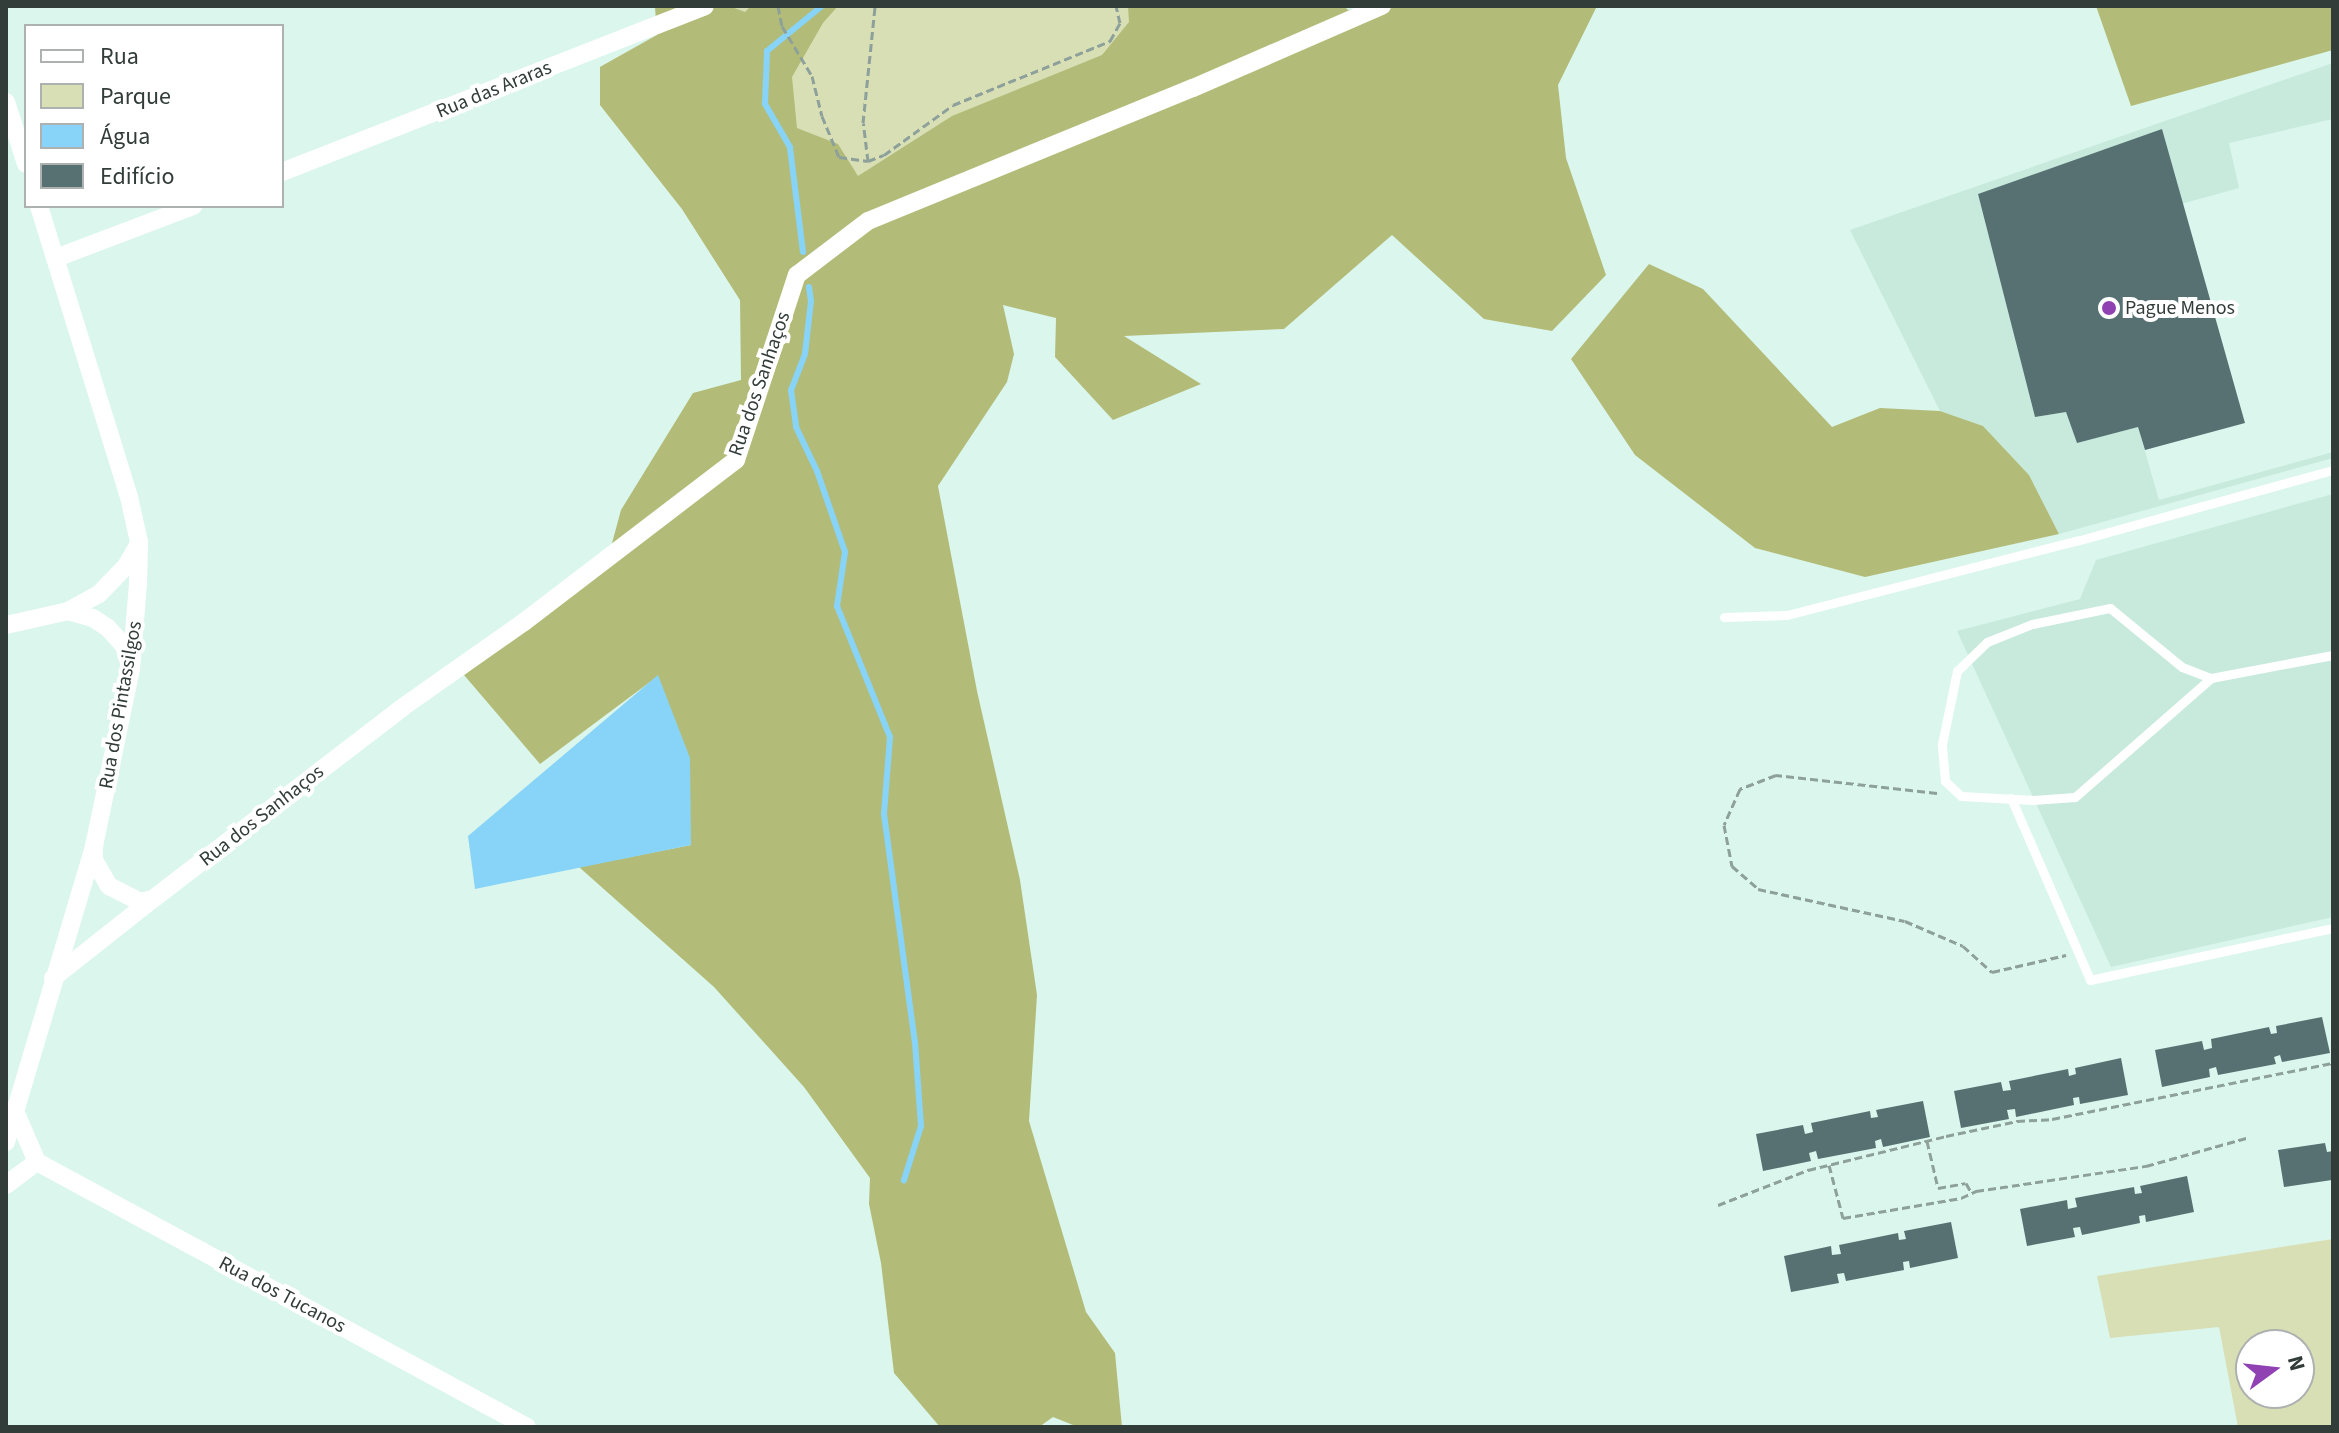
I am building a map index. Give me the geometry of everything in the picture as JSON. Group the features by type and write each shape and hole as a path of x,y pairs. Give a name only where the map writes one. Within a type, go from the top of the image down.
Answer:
{"street":[{"name":"Rua das Araras","path":"284,171 705,6"},
{"path":"1330,6 1334,26"},
{"name":"Rua dos Sanhaços","path":"53,978 403,707 524,622 736,460 797,275 868,221 1193,88 1382,6"},
{"path":"6,102 24,158"},
{"name":"Rua dos Pintassilgos","path":"6,1142 94,846 131,669 139,542 129,497 40,208"},
{"path":"56,258 188,208"},
{"path":"6,625 68,611 99,594 118,577 139,542"},
{"path":"68,611 108,628 124,646 131,669"},
{"path":"94,846 94,860 109,886 140,902 153,899"},
{"path":"6,1185 37,1162 15,1111"},
{"name":"Rua dos Tucanos","path":"37,1162 527,1427"}],"lane":[{"path":"1724,617 1787,615 2333,470"},
{"path":"2211,678 2182,667 2110,608 2032,624 1987,642 1957,671 1942,744 1945,781 1961,796 2075,797 2211,678 2333,655"},
{"path":"2011,798 2090,980 2333,928"}],"path":[{"path":"778,6 782,26 812,76 822,116 839,157 868,161 884,155 953,105 1110,41 1120,23 1116,6"},
{"path":"868,161 863,123 875,6"},
{"path":"1961,796 1776,775 1740,789 1724,825 1732,866 1758,889 1905,921 1963,946 1992,972 2078,952"},
{"path":"1718,1205 1829,1165 1927,1141 2333,1063"},
{"path":"1829,1165 1843,1218 1971,1193 2146,1166 2246,1138"},
{"path":"1927,1141 1938,1188 1966,1183 1971,1193"}],"shaded area":[{"path":"2333,63 2333,119 2229,143 2239,188 2181,204 2162,130 1978,194 2035,417 2066,412 2077,442 2138,427 2159,500 2333,452 2333,458 2059,534 2029,475 1983,426 1940,411 1850,230"},
{"path":"2333,494 2333,917 2111,967 1957,631 2080,599 2096,560"}],"green space":[{"path":"658,6 1344,6 740,300 682,209 600,105 600,67 657,35"},
{"path":"729,6 745,12 751,6 838,6 823,23 792,77 797,128 838,144 858,176 952,116 1102,55 1129,22 1128,6 1344,6 1348,10 1384,6 1597,6 1558,85 1566,158 1606,275 1552,331 1484,319 1392,235 1284,329 1124,336 1201,384 1113,420 1055,357 1056,318 1003,305 1014,354 1007,382 938,486 977,691 1020,880 1037,995 1029,1121 1086,1312 1115,1353 1122,1427 1078,1427 1053,1417 1039,1427 940,1427 894,1373 881,1263 869,1204 870,1178 804,1087 714,987 579,867 691,845 658,676 540,764 464,675 605,569 621,510 693,393 741,380 740,300 682,209 600,105 600,67 657,35 655,7"},
{"path":"2096,6 2333,6 2333,50 2131,106"},
{"path":"1649,264 1703,289 1832,427 1880,408 1940,411 1983,426 2029,475 2059,534 1865,577 1755,548 1635,455 1571,359"},
{"path":"2333,1239 2333,1427 2238,1427 2219,1327 2110,1338 2097,1276"}],"water":[{"path":"658,675 690,758 691,845 475,889 468,836"}],"building":[{"name":"Pague Menos","path":"2162,129 2245,423 2145,450 2138,427 2077,443 2066,412 2035,417 1978,194"},
{"path":"2322,1017 2330,1053 2282,1062 2280,1055 2274,1057 2276,1064 2218,1075 2216,1067 2209,1069 2210,1077 2162,1087 2155,1050 2202,1041 2204,1050 2212,1048 2211,1039 2269,1027 2271,1034 2277,1033 2276,1026"},
{"path":"2121,1058 2128,1095 2080,1104 2079,1097 2073,1098 2074,1105 2016,1117 2015,1109 2007,1110 2009,1119 1961,1128 1954,1091 2001,1082 2003,1091 2011,1090 2009,1081 2068,1069 2069,1076 2076,1074 2075,1068"},
{"path":"1923,1101 1930,1137 1883,1147 1881,1139 1875,1141 1876,1148 1818,1159 1816,1151 1809,1153 1811,1161 1763,1171 1756,1134 1803,1125 1805,1134 1813,1132 1811,1123 1870,1111 1871,1118 1878,1117 1876,1110"},
{"path":"2325,1143 2327,1152 2333,1151 2332,1180 2284,1187 2278,1150"},
{"path":"2187,1176 2194,1212 2146,1222 2145,1215 2139,1216 2140,1223 2082,1235 2080,1227 2073,1228 2075,1237 2027,1246 2020,1209 2067,1200 2068,1209 2077,1207 2075,1198 2134,1187 2135,1194 2142,1193 2140,1186"},
{"path":"1951,1222 1958,1258 1910,1268 1909,1261 1903,1262 1904,1270 1846,1281 1844,1273 1837,1274 1839,1283 1791,1292 1784,1256 1831,1246 1832,1255 1841,1254 1839,1245 1898,1233 1899,1240 1906,1239 1904,1231"}],"waterway":[{"path":"803,252 790,147 765,104 767,51 822,6"},
{"path":"809,287 811,301 805,354 791,390 796,427 817,471 845,552 837,606 890,737 884,814 915,1042 921,1126 904,1180"}],"place":[{"name":"Pague Menos","path":"2109,308"}]}
